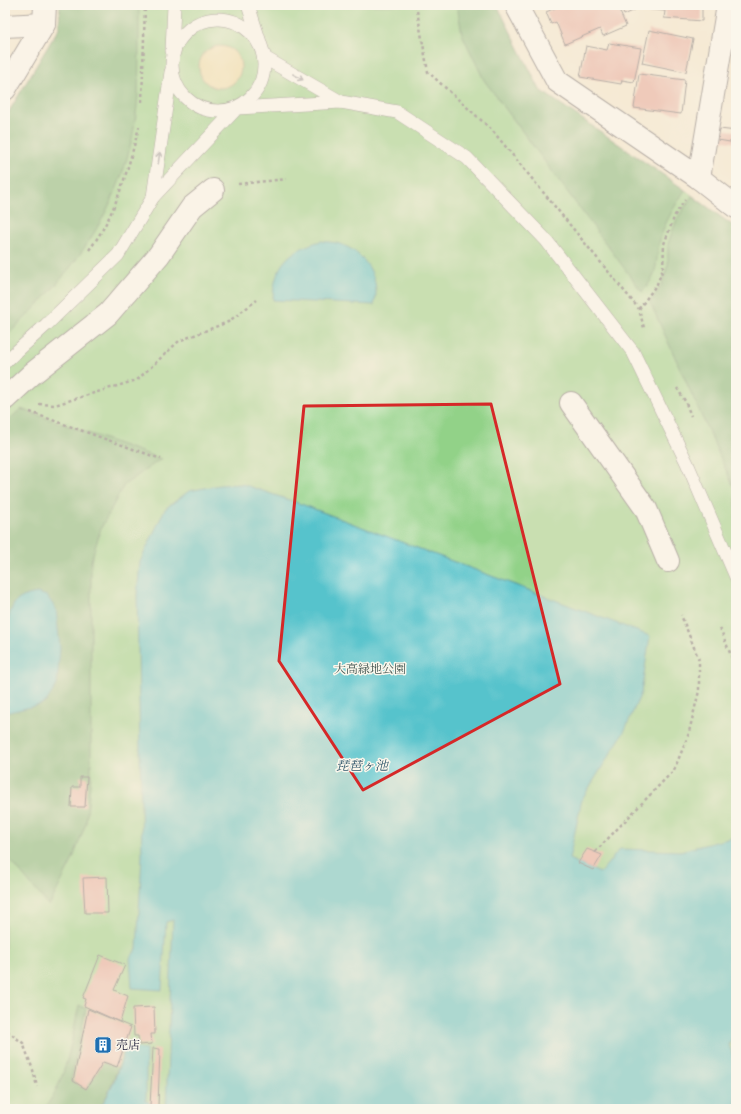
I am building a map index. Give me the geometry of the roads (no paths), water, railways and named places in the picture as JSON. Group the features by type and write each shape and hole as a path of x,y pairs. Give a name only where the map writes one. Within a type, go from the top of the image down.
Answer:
{"street":[{"path":"516,5 557,81 699,178 736,207"},
{"path":"699,178 728,5"},
{"path":"5,26 45,14"},
{"path":"5,89 45,14"},
{"path":"5,399 32,374 108,314 159,255 192,208 213,190"},
{"path":"571,403 646,509 668,560"}],"lane":[{"path":"174,5 172,67 175,82 182,95 194,105 208,110 223,112 237,108 341,102 398,112 467,158 546,240 633,352 687,463 736,577"},
{"path":"5,362 46,325 118,255 153,197 237,108 250,100 259,88 264,73 265,58 248,5"},
{"path":"153,197 174,52 180,38 191,27 206,20 221,19 236,22 250,30 259,43 265,58 341,102"}],"water":[{"path":"321,241 338,243 357,253 364,260 376,286 374,305 273,300 276,277 285,261 300,249"},
{"name":"琵琶ヶ池","path":"242,484 301,504 650,636 641,693 624,732 582,799 569,859 600,873 620,849 680,851 736,837 736,1029 729,1045 736,1064 736,1109 166,1109 173,920 166,922 162,990 132,988 130,958 137,949 142,856 137,595 140,562 165,509 189,491 220,485"},
{"path":"38,593 47,596 56,609 60,648 57,685 46,702 5,713 4,656 10,614 14,604 19,599"},
{"path":"126,1047 146,1049 146,1101 153,1104 153,1109 98,1109 108,1095 115,1080"}],"place":[{"name":"売店","path":"103,1045"}],"park label":[{"name":"大高緑地公園","path":"370,669"}]}
